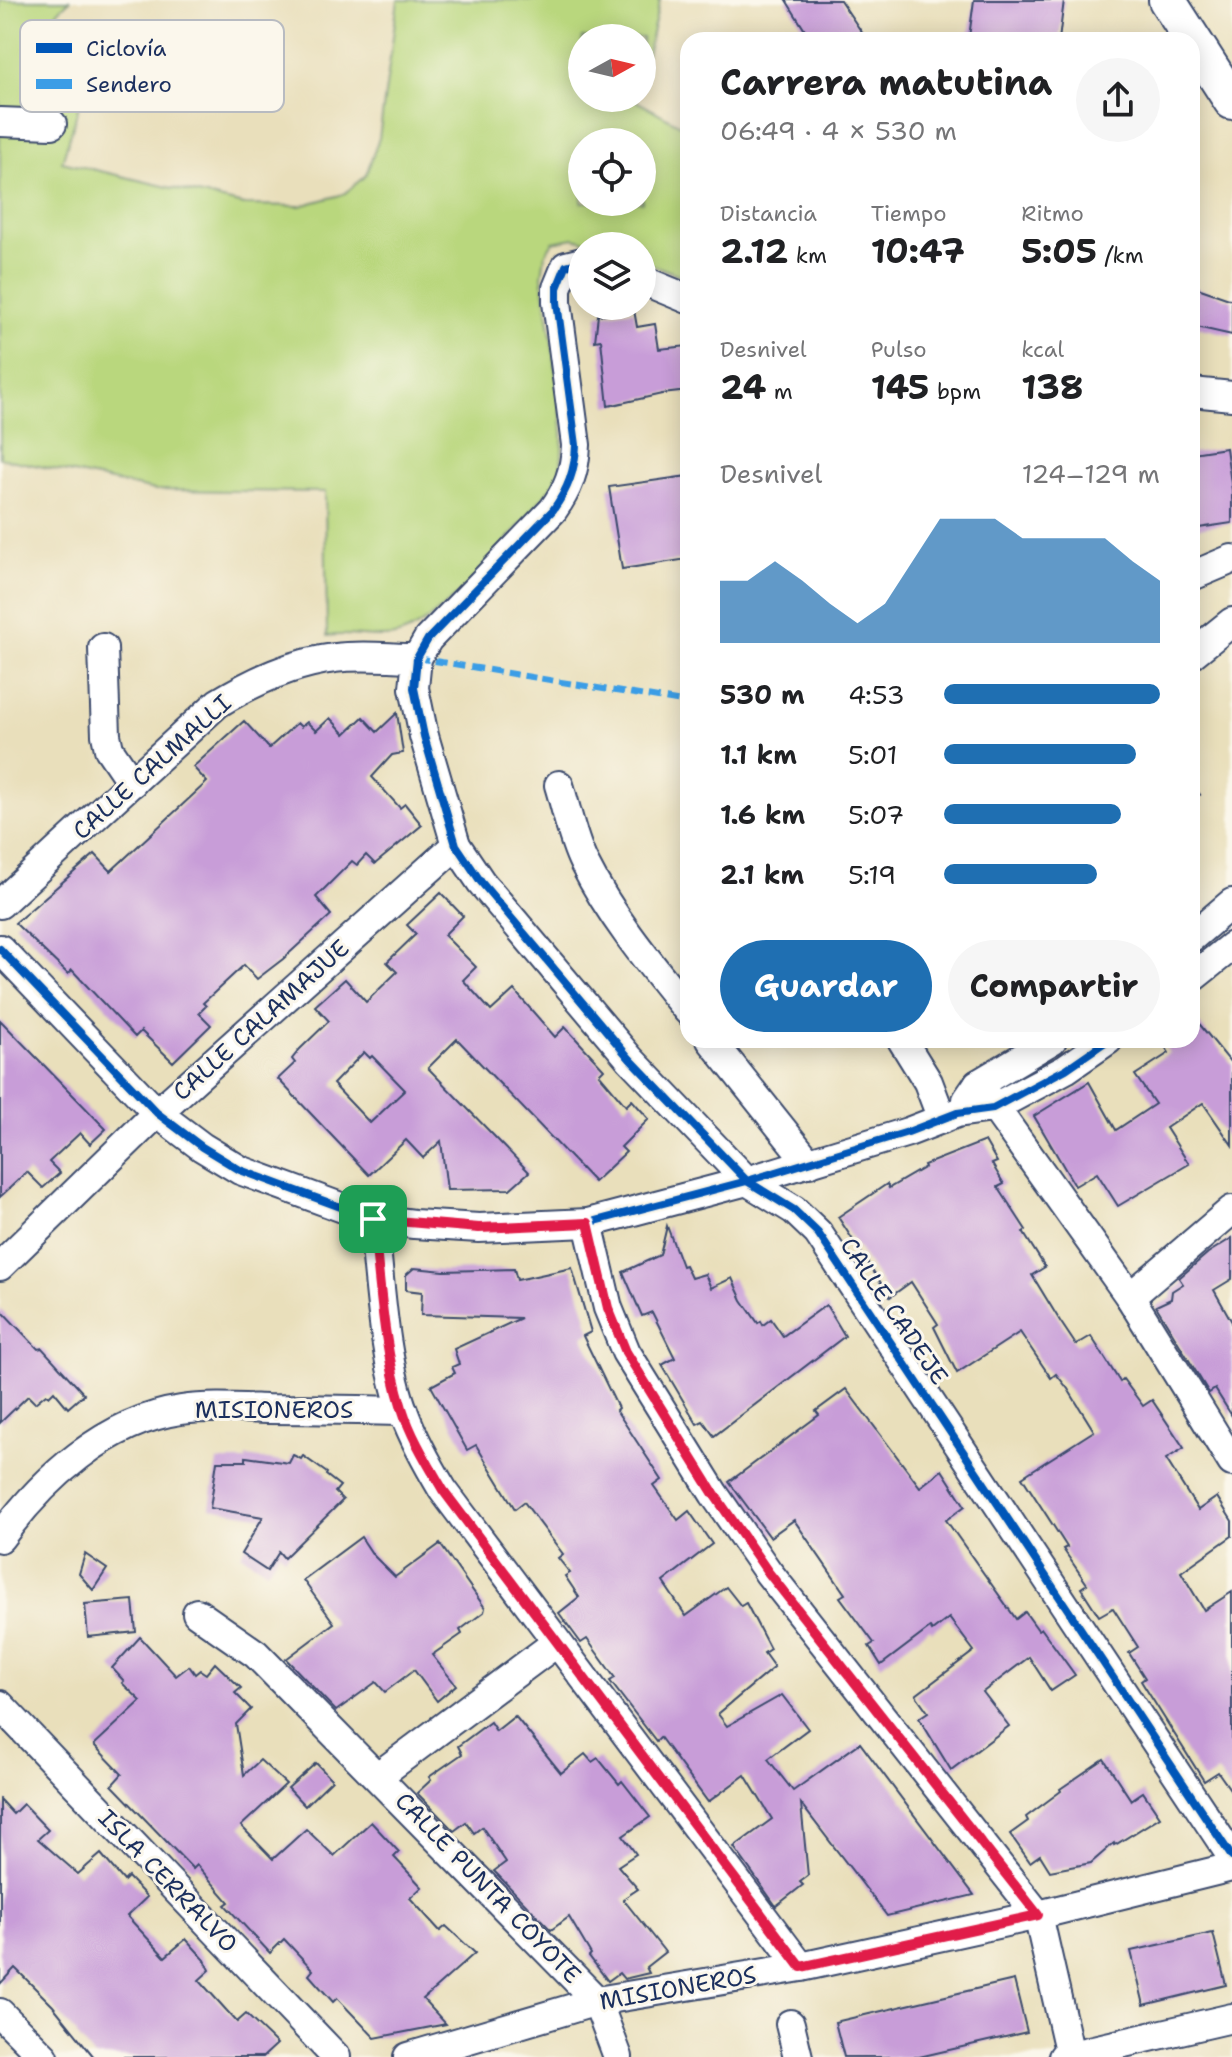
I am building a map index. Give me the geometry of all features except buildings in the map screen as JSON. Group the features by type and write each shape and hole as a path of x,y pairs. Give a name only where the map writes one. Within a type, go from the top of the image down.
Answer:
{"main road":[{"path":"1167,0 1188,32"},
{"path":"1200,51 1232,101"}],"street":[{"path":"0,122 52,124"},
{"path":"417,658 428,639 553,510 565,493 575,468 576,445 557,302 557,288 568,272"},
{"path":"656,286 680,296"},
{"path":"1200,393 1232,396"},
{"path":"1200,573 1232,559"},
{"path":"1200,648 1232,622"},
{"path":"103,648 109,749 132,783"},
{"name":"CALLE CALMALLI","path":"0,904 218,703 254,681 335,657 417,658"},
{"name":"CALLE CADEJE","path":"417,658 414,688 424,736 456,845 481,882 630,1059 747,1181 794,1210 818,1233 1232,1857"},
{"path":"559,785 582,861 633,943 680,1001"},
{"name":"CALLE CALAMAJUE","path":"0,1266 157,1113 456,845"},
{"path":"1200,930 1232,903"},
{"path":"1200,972 1232,946"},
{"path":"0,949 157,1113 202,1147 240,1170 373,1219 479,1228 588,1223 809,1163 950,1116 986,1096 1066,1069 1096,1048"},
{"path":"717,1048 809,1163"},
{"path":"907,1048 950,1116"},
{"path":"986,1096 1043,1048"},
{"path":"986,1096 1130,1297 1232,1462"},
{"path":"1130,1297 1232,1210"},
{"path":"373,1219 393,1374 403,1411 419,1449 443,1490 801,1967"},
{"path":"588,1223 608,1308 626,1352 714,1494 768,1572 1038,1915 1066,2056 1232,2018"},
{"name":"MISIONEROS","path":"0,1538 22,1509 66,1466 97,1444 144,1420 181,1410 227,1408 403,1411"},
{"name":"CALLE PUNTA COYOTE","path":"197,1613 256,1654 597,2001"},
{"path":"378,1776 556,1643"},
{"name":"ISLA CERRALVO","path":"0,1705 336,2057"},
{"name":"MISIONEROS","path":"408,2057 597,2001 801,1967 1038,1915 1232,1867"},
{"path":"597,2001 618,2057"},
{"path":"0,2013 44,2057"},
{"path":"790,2024 798,2057"}],"path":[{"path":"1200,793 1204,790"}],"green space":[{"path":"0,0 70,0 56,13 58,20 20,20 20,112 77,112 62,162 244,205 300,206 344,194 366,175 379,138 398,0 660,0 654,24 568,24 568,112 656,112 680,125 680,275 656,266 656,232 568,232 568,239 553,242 545,255 542,276 562,434 559,473 550,489 478,573 435,614 415,628 395,636 378,637 327,636 325,492 155,490 0,458"}],"marked path":[{"path":"417,658 680,702"}],"cycle path":[{"path":"568,266 557,288 576,445 567,487 553,510 428,639 417,658 414,688 424,736 456,845 481,882 630,1059 747,1181 794,1210 818,1233 1232,1857"},
{"path":"0,949 157,1113 202,1147 240,1170 373,1219 414,1224 479,1228 588,1223 747,1181 908,1132 957,1113 993,1108 1066,1069 1096,1048"}],"route":[{"path":"373,1219 479,1228 588,1223 608,1308 626,1352 714,1494 768,1572 1038,1915 801,1967 443,1490 419,1449 403,1411 393,1374 373,1219"}]}
